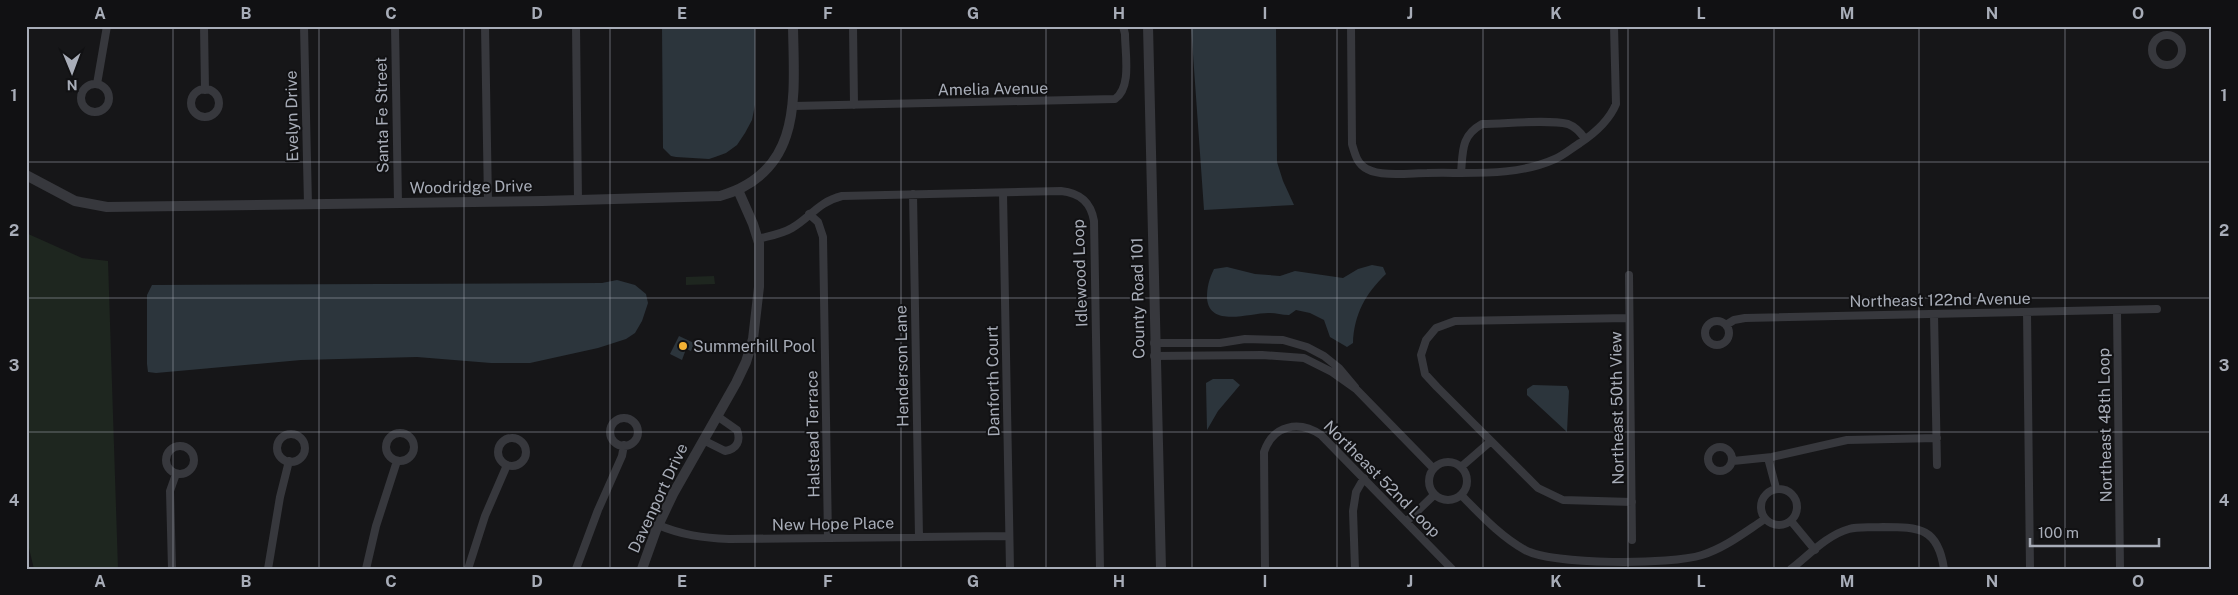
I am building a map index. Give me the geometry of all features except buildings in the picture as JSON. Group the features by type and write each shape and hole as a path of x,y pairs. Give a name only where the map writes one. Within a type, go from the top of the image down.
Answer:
{"street":[{"path":"97,84 108,26"},
{"path":"204,26 204,90"},
{"name":"Evelyn Drive","path":"304,26 308,205"},
{"name":"Santa Fe Street","path":"395,26 398,203"},
{"path":"485,26 488,202"},
{"path":"576,26 578,201"},
{"name":"Woodridge Drive","path":"26,175 59,194 92,206 136,208 578,201 720,196 738,190 755,178 777,154 786,139 793,106 792,26"},
{"path":"853,26 854,105"},
{"name":"Amelia Avenue","path":"793,106 1115,99 1121,95 1125,85 1125,34 1123,26"},
{"name":"County Road 101","path":"1148,26 1154,356 1161,569"},
{"path":"1351,26 1352,144 1358,162 1368,170 1377,172 1496,173 1520,170 1556,159 1585,139 1608,118 1616,104 1614,26"},
{"path":"1461,172 1465,139 1472,130 1482,124 1553,123 1569,125 1579,131 1585,139"},
{"name":"Davenport Drive","path":"642,569 658,525 746,362 753,339 759,287 758,239 738,190"},
{"name":"Idlewood Loop","path":"758,239 783,233 794,227 825,202 842,196 1070,192 1084,198 1092,212 1100,569"},
{"name":"Danforth Court","path":"1003,193 1010,569"},
{"name":"Henderson Lane","path":"913,194 919,537"},
{"name":"Halstead Terrace","path":"809,214 818,222 823,237 828,538"},
{"name":"Northeast 50th View","path":"1629,275 1632,540"},
{"name":"Northeast 122nd Avenue","path":"1726,325 1734,320 1744,318 2157,309"},
{"name":"Northeast 48th Loop","path":"2117,311 2120,569"},
{"path":"2027,312 2030,569"},
{"path":"1934,314 1937,465"},
{"path":"1629,318 1455,321 1436,328 1426,340 1421,355 1425,374 1538,488 1563,500 1632,502"},
{"path":"1154,343 1220,342 1245,339 1282,340 1307,347 1324,356 1349,378 1356,389"},
{"path":"1154,356 1262,355 1304,358 1332,372 1356,389 1433,468"},
{"name":"Davenport Drive","path":"703,440 725,451 736,447 739,436 737,430 717,416"},
{"name":"Northeast 52nd Loop","path":"1265,569 1263,461 1268,442 1274,434 1290,426 1302,426 1313,429 1321,435 1452,569"},
{"path":"1733,462 1768,458 1847,440 1937,438"},
{"path":"1461,467 1491,441"},
{"path":"576,569 598,510 622,456 624,445"},
{"path":"1768,458 1776,488"},
{"path":"268,569 280,496 289,461"},
{"path":"366,569 376,526 397,461"},
{"path":"1444,462 1461,467 1467,478 1467,484 1461,495 1456,499 1444,500 1434,495 1428,484 1433,468 1444,462"},
{"path":"468,569 485,516 507,465"},
{"path":"172,569 170,491 176,474"},
{"path":"1355,569 1354,511 1356,492 1364,478"},
{"path":"1776,488 1791,492 1797,501 1797,512 1791,521 1781,525 1775,525 1765,519 1761,509 1763,498 1770,490 1776,488"},
{"path":"1406,522 1434,495"},
{"path":"1461,495 1494,528 1526,551 1550,558 1579,561 1683,560 1703,555 1731,541 1765,519"},
{"path":"1791,521 1815,550"},
{"name":"New Hope Place","path":"658,525 685,535 704,538 1009,536"},
{"path":"1791,569 1834,536 1848,529 1908,527 1920,530 1932,537 1940,549 1944,569"}],"shaded area":[{"path":"662,26 755,26 755,105 752,120 737,145 726,153 709,159 676,157 671,156 663,148"},
{"path":"1191,26 1276,26 1277,162 1294,205 1204,210"},
{"path":"26,233 82,258 108,261 118,569 34,569 26,536"},
{"path":"1372,265 1383,267 1386,274 1362,305 1356,323 1353,343 1347,347 1330,337 1324,320 1310,313 1296,310 1289,315 1262,313 1233,317 1223,316 1215,313 1210,308 1207,298 1207,290 1214,269 1227,267 1255,274 1280,276 1295,271 1343,278 1358,269"},
{"path":"714,276 715,284 686,285 686,277"},
{"path":"617,280 635,285 646,294 648,303 642,321 635,333 626,339 598,348 530,363 491,363 417,357 301,360 156,373 148,372 147,295 152,285 602,283"},
{"name":"Summerhill Pool","path":"679,336 694,343 691,351 686,349 682,360 670,354"},
{"path":"1213,379 1233,379 1240,385 1218,411 1207,430 1206,383"},
{"path":"1533,385 1567,386 1569,391 1567,432 1527,395 1527,389"}],"place":[{"name":"Summerhill Pool","path":"683,346"}]}
